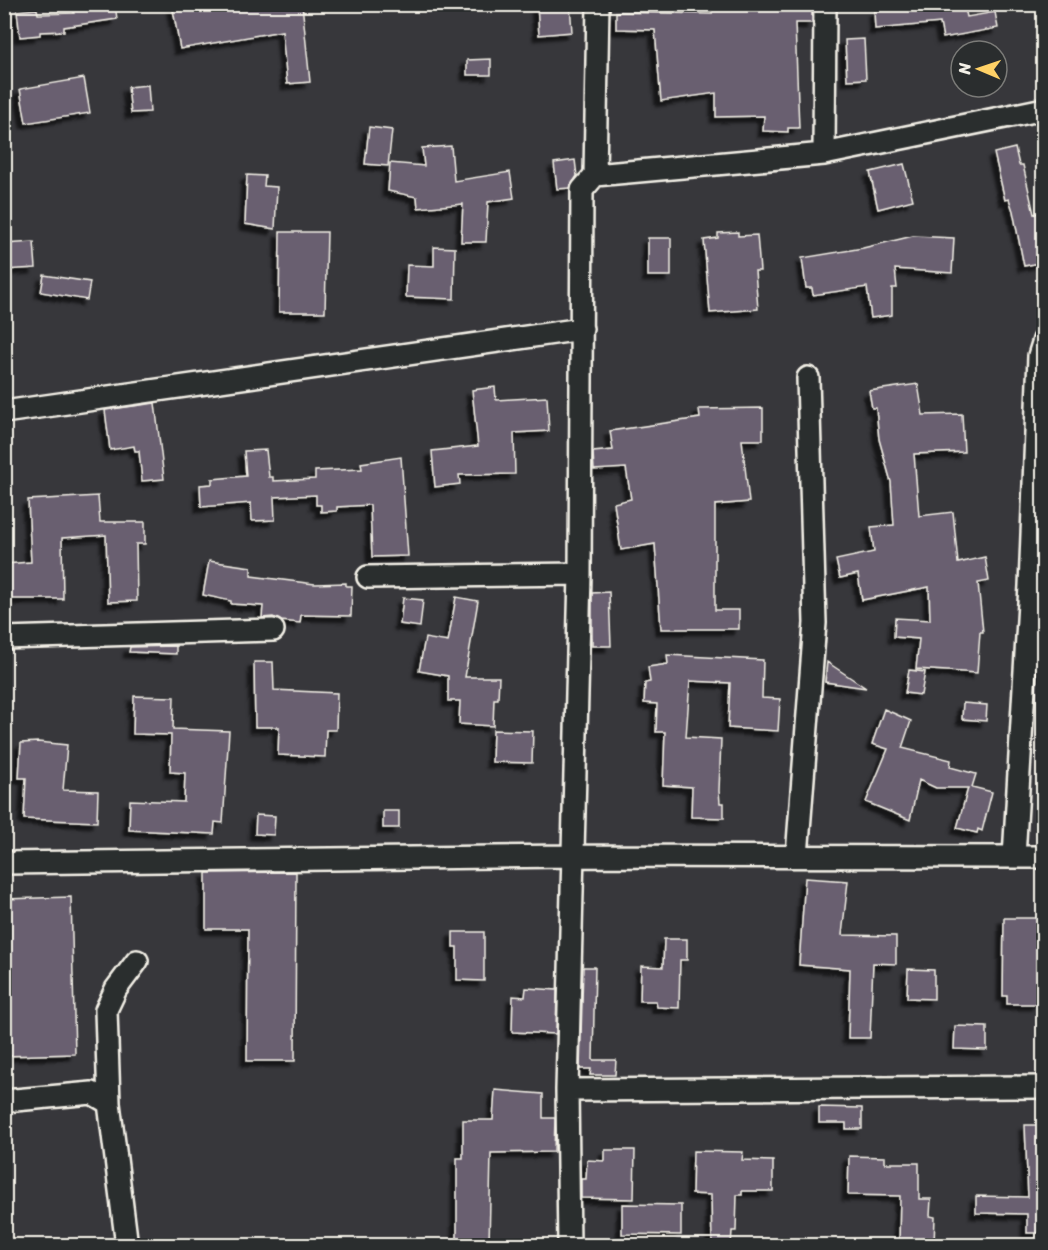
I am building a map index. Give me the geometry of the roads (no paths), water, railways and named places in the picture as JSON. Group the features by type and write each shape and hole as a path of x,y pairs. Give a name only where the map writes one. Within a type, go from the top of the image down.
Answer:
{"street":[{"path":"569,1245 567,1090 571,856 580,574 582,190 595,175 598,4"},
{"path":"824,154 825,4"},
{"path":"595,175 824,154 1044,109"},
{"path":"4,412 582,329"},
{"path":"1014,857 1030,586 1039,356 1044,340"},
{"path":"797,856 815,623 808,378"},
{"path":"368,577 580,574"},
{"path":"4,638 273,630"},
{"path":"4,863 571,856 1044,857"},
{"path":"127,1245 109,1103 106,1010 116,989 137,961"},
{"path":"567,1090 1044,1087"},
{"path":"4,1101 92,1093 109,1103"}]}
